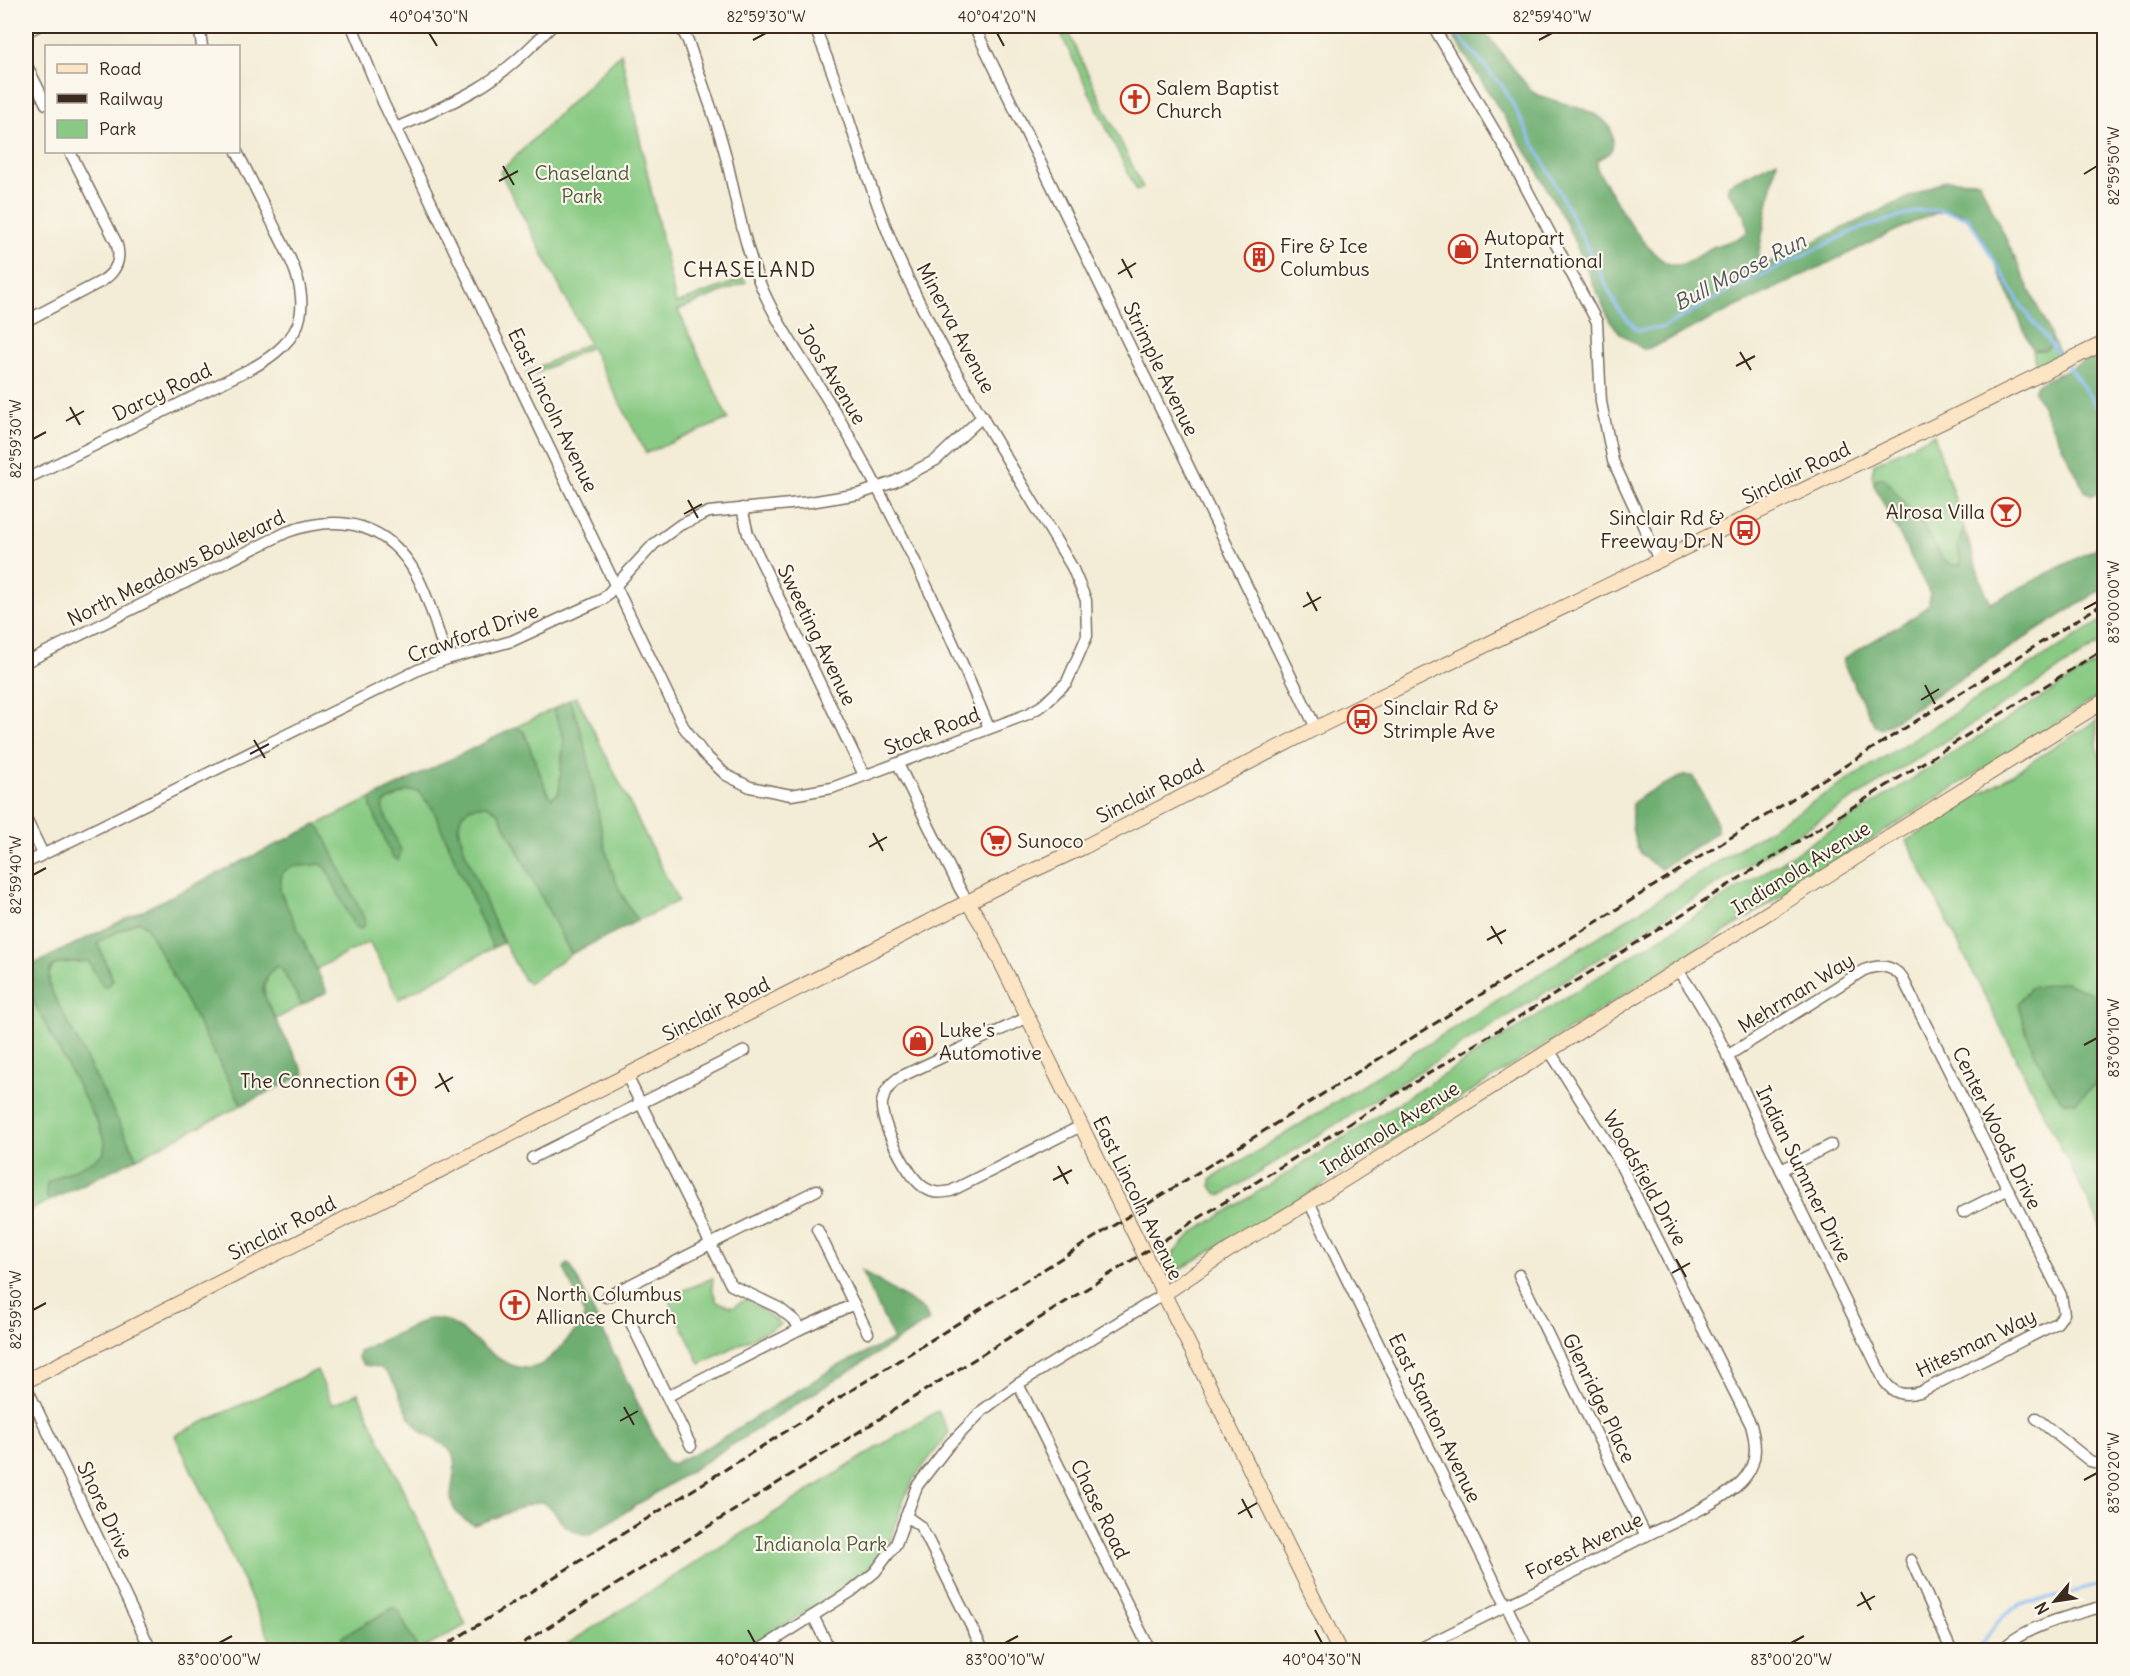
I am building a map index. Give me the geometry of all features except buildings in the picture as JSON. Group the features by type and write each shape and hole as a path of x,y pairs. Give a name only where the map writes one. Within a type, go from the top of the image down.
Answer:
{"main road":[{"name":"Sinclair Road","path":"26,1381 968,902 1084,847 1317,728 2104,343"},
{"name":"Indianola Avenue","path":"1164,1294 1229,1250 1309,1202 2104,701"},
{"name":"East Lincoln Avenue","path":"968,902 984,928 1339,1650"}],"street":[{"path":"26,32 38,26"},
{"path":"178,26 197,26 202,45"},
{"name":"East Lincoln Avenue","path":"352,26 396,128 683,726 703,753 726,775 750,787"},
{"path":"396,128 476,90 525,53 552,26"},
{"name":"Joos Avenue","path":"680,26 688,41 724,151 739,217 757,276 772,310 841,421 878,487 936,604 988,728"},
{"name":"Minerva Avenue","path":"814,26 898,256 924,312 1072,567 1086,600 1087,636"},
{"name":"Strimple Avenue","path":"974,26 1317,728"},
{"path":"1433,26 1506,150 1597,322 1601,402 1613,461 1659,560"},
{"path":"26,64 45,102"},
{"path":"26,321 102,281 112,274 118,263 120,252 116,242 71,153"},
{"name":"Darcy Road","path":"26,478 262,362 282,347 300,320 300,290 292,262 238,153"},
{"name":"Crawford Drive","path":"26,862 400,678 447,659 512,641 603,599 654,544 680,525 709,513 859,494 894,482 936,460 983,416"},
{"name":"Sweeting Avenue","path":"742,508 748,534 864,775"},
{"name":"North Meadows Boulevard","path":"26,662 287,532 306,525 325,522 346,522 365,527 386,539 404,555 427,597 447,659"},
{"name":"Stock Road","path":"750,787 791,795 832,788 1028,714 1043,705 1067,682 1087,636"},
{"name":"East Lincoln Avenue","path":"898,764 968,902"},
{"path":"26,819 43,854"},
{"name":"Mehrman Way","path":"1727,1056 1864,970 1875,966 1886,966"},
{"name":"Center Woods Drive","path":"1886,966 1895,970 1902,977 2061,1295 2064,1314"},
{"name":"Indian Summer Drive","path":"1677,969 1690,986 1719,1036 1781,1170 1885,1382 1899,1394"},
{"path":"1028,1017 900,1077 892,1083 882,1102 883,1115 892,1140 923,1187 936,1193 951,1191 1081,1126"},
{"name":"Woodsfield Drive","path":"1549,1050 1616,1156 1646,1212 1751,1425 1756,1442 1755,1460"},
{"path":"532,1158 745,1051"},
{"path":"627,1076 731,1285 779,1308 795,1321 800,1329"},
{"path":"1781,1170 1831,1145"},
{"path":"606,1297 817,1190"},
{"path":"1963,1212 2007,1190"},
{"name":"East Stanton Avenue","path":"1309,1202 1528,1650"},
{"path":"817,1229 868,1333"},
{"name":"Glenridge Place","path":"1519,1275 1646,1536"},
{"name":"Indianola Avenue","path":"759,1650 852,1591 875,1572 896,1544 917,1486 948,1445 983,1410 1018,1384 1164,1294"},
{"path":"668,1396 854,1304"},
{"name":"Hitesman Way","path":"1899,1394 1920,1392 2048,1329 2064,1314"},
{"path":"631,1323 691,1446"},
{"name":"Chase Road","path":"1018,1384 1150,1650"},
{"name":"Shore Drive","path":"26,1386 151,1650"},
{"path":"2036,1418 2090,1461 2104,1465"},
{"name":"Forest Avenue","path":"1417,1650 1646,1536 1732,1490 1746,1477 1755,1460"},
{"path":"906,1515 920,1526 927,1538 983,1650"},
{"path":"1911,1560 1951,1650"},
{"path":"2002,1650 2009,1642 2034,1629 2104,1606"},
{"path":"813,1616 830,1650"}],"green space":[{"path":"1057,26 1065,26 1143,188 1137,191"},
{"path":"1447,26 1480,26 1532,92 1588,111 1600,117 1609,126 1613,137 1611,152 1597,160 1597,169 1632,226 1656,255 1667,263 1678,265 1686,263 1711,248 1740,237 1748,231 1745,215 1727,190 1729,184 1777,160 1757,261 1764,265 1946,180 1979,181 2052,338 2051,345 2045,350 2033,350 2001,275 1980,235 1970,221 1960,213 1950,211 1920,219 1651,348 1643,349 1621,334 1610,321 1568,227 1532,161"},
{"name":"Chaseland Park","path":"621,53 676,304 744,278 746,282 678,310 728,419 646,453 591,347 528,377 526,373 589,343 500,172"},
{"path":"2052,338 2061,357 2036,369 2033,350 2038,351 2051,345"},
{"path":"2104,352 2104,490 2092,496 2085,491 2034,391 2037,384"},
{"path":"1934,434 1964,528 1958,545 1961,564 1954,566 1942,558 1924,527 1877,478 1874,485 1872,475 1874,464"},
{"path":"1877,478 1884,478 1924,527 1942,558 1954,566 1961,564 1958,545 1964,528 1982,584 1991,603 2104,544 2104,588 1881,729 1874,724 1843,663 1844,658 1917,615 1929,604 1930,594 1874,485"},
{"path":"2104,619 2104,641 1223,1195 1216,1193 1211,1186 1211,1179"},
{"path":"2104,658 2104,693 1270,1218 1178,1271 1170,1272 1164,1268 1163,1264 1194,1232"},
{"path":"577,697 678,901 637,921 619,889 609,862 585,746 569,700"},
{"path":"569,700 585,746 609,862 619,889 637,921 571,954 498,812 487,805 470,807 461,816 458,828 465,852 503,943 493,948 433,809 418,791 407,791 385,802 382,808 401,851 398,860 392,857 371,807 372,798 516,727 524,732 547,792 552,798 559,793 564,738 553,709"},
{"path":"553,709 564,738 559,793 551,798 524,732 516,727"},
{"path":"2097,720 2097,743 2104,783 2104,1002 2099,996 2076,1102 2104,1076 2104,1233 1907,841"},
{"path":"1685,775 1694,777 1717,824 1717,832 1661,869 1645,858 1637,846 1632,824 1633,803 1647,793"},
{"path":"407,791 418,791 433,809 493,948 399,999 369,942 316,969 280,891 282,873 289,867 321,864 326,868 321,829 316,825 372,798 371,807 401,851 382,808 385,802"},
{"path":"487,805 498,812 571,954 529,983 524,980 483,898 460,831 460,818 464,811 471,807"},
{"path":"316,825 321,829 365,920 364,926 360,929 354,926 326,868 321,864 290,867 282,873 280,891 327,992 302,1005 281,968 277,966 268,976 263,990 274,1017 305,1074 242,1105 146,926 138,921 99,941 98,945 113,980 109,985 103,987 88,961 64,962 53,966 49,978 50,988 137,1158 49,1201 46,1194 47,1183 97,1158 104,1153 105,1142 98,1124 26,989 26,968"},
{"path":"139,921 146,926 242,1105 137,1158 50,988 49,978 53,966 64,962 88,961 103,986 113,980 98,945 99,941"},
{"path":"276,966 281,968 302,1005 276,1019 267,1003 264,989 269,973"},
{"path":"2065,982 2099,996 2104,1002 2104,1076 2076,1102 2061,1101 2030,1042 2018,1003 2030,988"},
{"path":"26,989 98,1124 105,1142 104,1153 91,1163 58,1176 46,1194 49,1201 26,1212"},
{"path":"567,1264 571,1266 666,1461 672,1464 711,1445 834,1368 891,1341 893,1338 861,1270 925,1311 929,1321 589,1535 567,1527 549,1506 540,1502 473,1525 453,1508 451,1494 455,1463 451,1452 421,1431 410,1416 389,1375 380,1368 364,1365 358,1358 359,1351 428,1319 435,1319 454,1325 497,1358 509,1364 522,1368 534,1367 551,1357 584,1321 584,1314 564,1268"},
{"path":"713,1278 712,1288 717,1302 733,1307 747,1299 781,1324 700,1364 668,1297"},
{"path":"317,1370 332,1405 358,1393 466,1625 421,1650 416,1650 397,1609 393,1608 342,1637 338,1650 275,1650 175,1435"},
{"name":"Indianola Park","path":"938,1411 949,1433 914,1478 902,1503 891,1539 882,1554 868,1571 850,1585 745,1650 562,1650 561,1648"},
{"path":"393,1608 397,1609 416,1650 338,1650 342,1637"}],"waterway":[{"name":"Bull Moose Run","path":"1450,26 1504,88 1618,309 1637,330 1662,328 1723,294 1856,230 1919,211 1938,210 1968,217 2024,310 2063,360"},
{"name":"Bull Moose Run","path":"2067,365 2104,416"},
{"path":"1979,1650 1998,1621 2011,1610 2030,1602 2104,1585"}],"railway":[{"path":"438,1650 2104,603"},
{"path":"512,1650 2104,649"}],"place":[{"name":"Salem Baptist Church","path":"1135,99"},
{"name":"Autopart International","path":"1463,249"},
{"name":"Fire & Ice Columbus","path":"1259,257"},
{"name":"Alrosa Villa","path":"2006,512"},
{"name":"Sinclair Rd & Freeway Dr N","path":"1745,530"},
{"name":"Sinclair Rd & Strimple Ave","path":"1362,719"},
{"name":"Sunoco","path":"996,841"},
{"name":"Luke's Automotive","path":"918,1041"},
{"name":"The Connection","path":"401,1081"},
{"name":"North Columbus Alliance Church","path":"515,1305"}],"district":[{"name":"CHASELAND","path":"750,270"}]}
